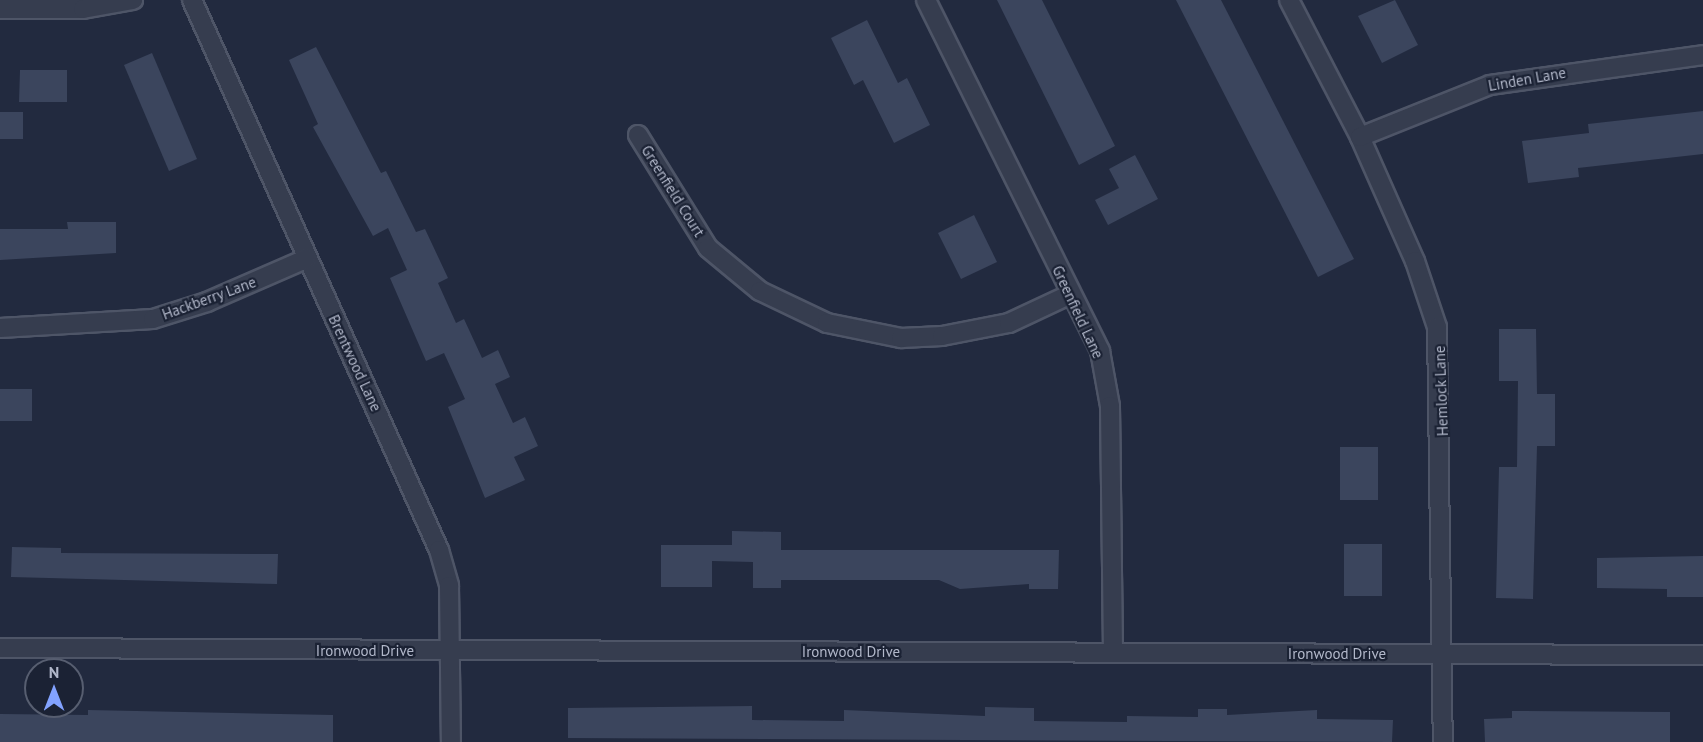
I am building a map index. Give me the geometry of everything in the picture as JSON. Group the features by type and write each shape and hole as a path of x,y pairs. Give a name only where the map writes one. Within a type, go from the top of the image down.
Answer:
{"street":[{"path":"0,9 82,9 133,0"},
{"name":"Brentwood Lane","path":"192,0 306,259 439,550 449,586 451,742"},
{"name":"Greenfield Lane","path":"926,0 1100,351 1110,406 1113,653"},
{"name":"Hemlock Lane","path":"1289,0 1360,137 1415,261 1437,327 1444,655 1443,742"},
{"name":"Linden Lane","path":"1360,137 1490,85 1703,55"},
{"name":"Greenfield Court","path":"638,135 715,255 760,291 827,323 901,338 942,336 1009,323 1071,294"},
{"name":"Hackberry Lane","path":"0,328 153,319 207,302 306,259"},
{"name":"Ironwood Drive","path":"0,648 450,652 1703,655"}],"building":[{"path":"997,0 1042,0 1115,146 1079,165"},
{"path":"1176,0 1221,0 1354,259 1318,277"},
{"path":"1395,0 1418,45 1382,63 1358,16"},
{"path":"867,20 898,83 907,78 930,125 894,143 863,80 854,85 831,38"},
{"path":"316,47 381,173 386,171 416,232 425,229 448,278 438,283 456,323 464,319 482,358 498,350 510,377 495,384 513,423 525,417 538,446 514,457 525,480 485,498 448,407 465,399 444,353 426,361 390,278 407,270 388,228 373,236 313,127 318,124 289,60"},
{"path":"152,53 197,159 169,171 124,65"},
{"path":"20,70 67,70 67,102 19,102"},
{"path":"1703,111 1703,154 1578,168 1579,177 1528,183 1522,141 1589,133 1588,124"},
{"path":"0,112 23,112 23,139 0,139"},
{"path":"1135,155 1158,199 1108,225 1095,200 1119,188 1109,169"},
{"path":"974,215 997,262 961,279 938,233"},
{"path":"67,222 116,222 116,253 0,260 0,229 68,229"},
{"path":"1499,329 1536,329 1537,394 1555,394 1555,446 1537,446 1533,599 1496,598 1499,467 1517,467 1518,381 1499,381"},
{"path":"0,389 32,389 32,421 0,421"},
{"path":"1340,447 1378,447 1378,500 1340,500"},
{"path":"732,531 781,532 781,550 1059,550 1058,589 1029,589 1029,584 960,589 939,580 781,580 781,588 753,588 753,562 712,561 712,587 661,587 661,545 732,545"},
{"path":"1344,544 1382,544 1382,596 1344,596"},
{"path":"12,547 61,548 61,553 278,554 277,584 11,577"},
{"path":"1703,556 1703,597 1667,597 1667,589 1597,588 1597,558"},
{"path":"752,706 752,720 844,721 844,710 985,716 985,707 1034,708 1034,721 1127,722 1127,716 1198,717 1198,709 1227,709 1227,715 1317,710 1317,719 1393,720 1392,742 568,738 568,708"},
{"path":"88,710 333,715 333,742 0,742 0,714 24,714 24,718 84,718 84,715 88,715"},
{"path":"1512,711 1670,712 1670,742 1485,742 1484,719 1512,718"}]}
